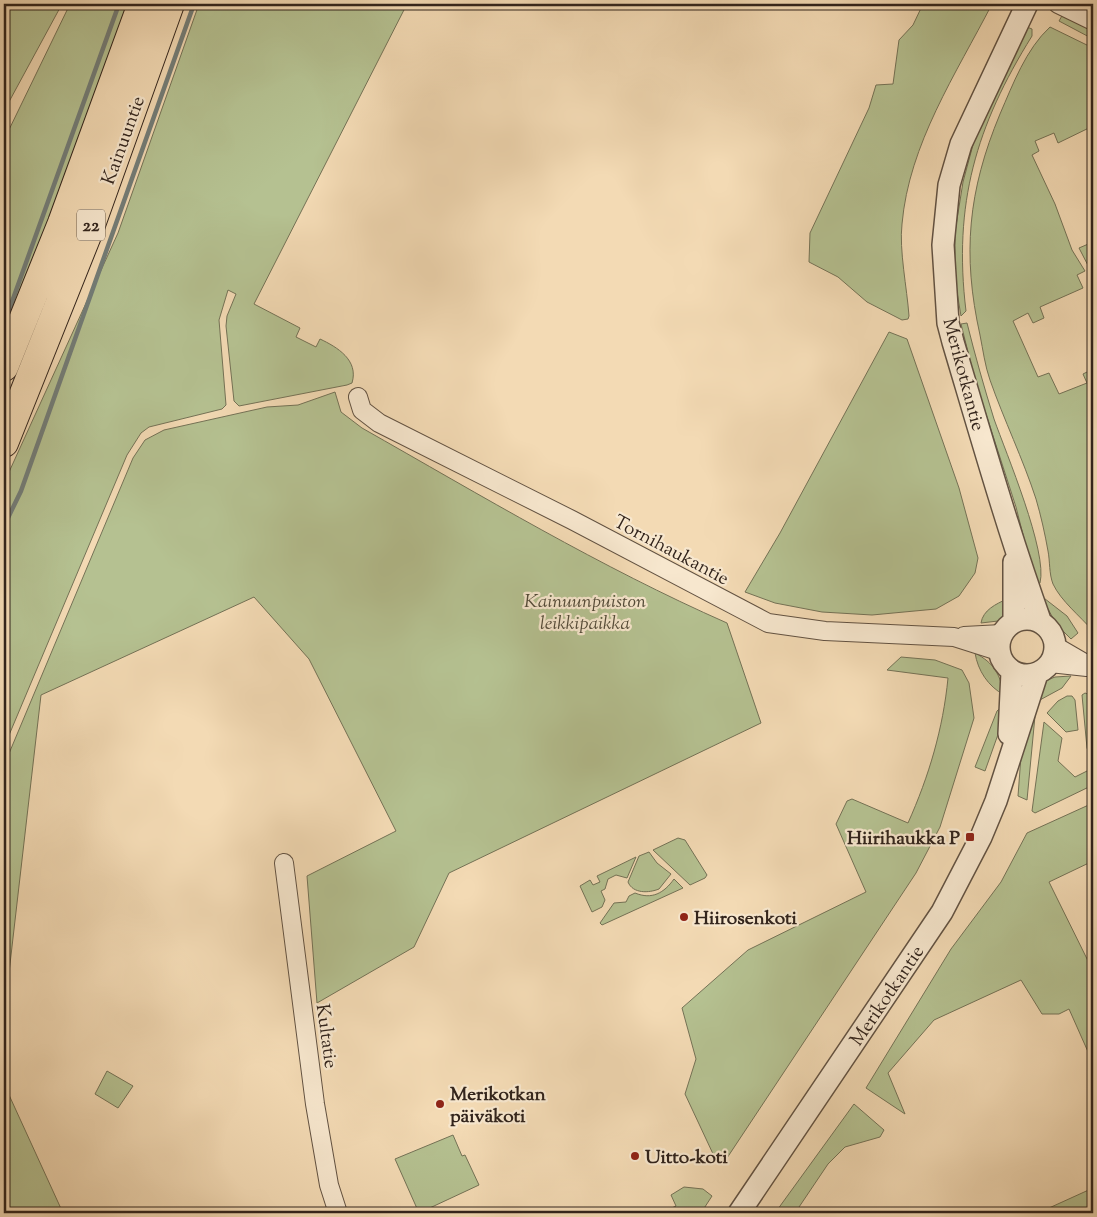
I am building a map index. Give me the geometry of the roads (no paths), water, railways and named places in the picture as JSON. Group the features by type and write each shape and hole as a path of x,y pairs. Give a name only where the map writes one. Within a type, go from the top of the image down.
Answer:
{"highway":[{"name":"Kainuuntie","path":"4,367 62,223 142,4"},
{"name":"Kainuuntie","path":"4,443 88,233 170,4"}],"street":[{"name":"Merikotkantie","path":"739,1213 942,912 981,837 996,801 1007,762 1048,661 1054,637 1041,622 1014,547 952,336 946,296 943,245 949,185 961,144 1027,4"},
{"path":"1058,4 1093,21"},
{"name":"Tornihaukantie","path":"358,397 362,410 379,423 768,623 825,631 954,637 1005,636"},
{"name":"Merikotkantie","path":"1005,636 1014,547"},
{"path":"1041,622 1027,618 1005,636 1006,666 1012,672 1020,675 1048,661 1093,668"},
{"name":"Merikotkantie","path":"1007,762 1012,672"},
{"name":"Kultatie","path":"284,864 315,1104 329,1185 338,1213"}],"waterway":[{"path":"4,324 119,4"},
{"path":"4,526 21,491 194,4"}],"place":[{"name":"Hiirihaukka P","path":"970,837"},
{"name":"Hiirosenkoti","path":"684,917"},
{"name":"Merikotkan päiväkoti","path":"440,1104"},
{"name":"Uitto-koti","path":"635,1156"}],"park label":[{"name":"Kainuunpuiston leikkipaikka","path":"585,611"}]}
